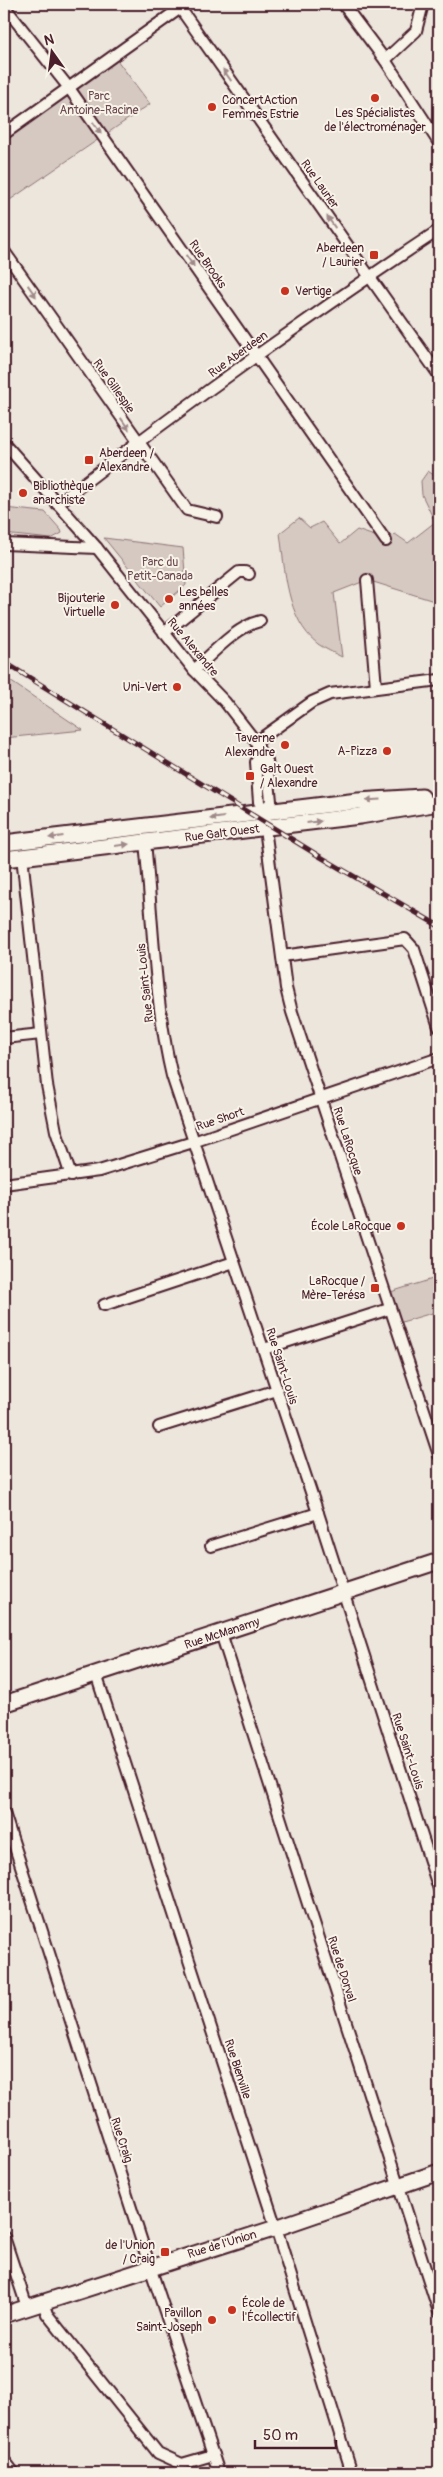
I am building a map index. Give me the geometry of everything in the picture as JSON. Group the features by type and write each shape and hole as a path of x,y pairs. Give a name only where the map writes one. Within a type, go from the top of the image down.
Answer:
{"street":[{"path":"343,4 385,60 439,143"},
{"path":"385,60 416,31 424,4"},
{"name":"Rue Brooks","path":"4,6 69,88 386,540"},
{"path":"4,134 183,6"},
{"name":"Rue Laurier","path":"183,6 439,376"},
{"name":"Rue Aberdeen","path":"57,504 138,441 369,276 439,230"},
{"name":"Rue Gillespie","path":"4,251 187,510 217,517"},
{"name":"Rue Alexandre","path":"4,443 97,548 194,670 256,742 261,755 267,761 271,801 265,820"},
{"path":"4,544 97,548"},
{"path":"164,633 239,572 249,574"},
{"path":"367,580 376,687"},
{"path":"194,670 240,631 260,621"},
{"path":"256,742 312,702 330,694 439,680"},
{"name":"Rue Galt Ouest","path":"4,859 144,842 358,802 439,796"},
{"name":"Rue Galt Ouest","path":"4,843 265,820 360,816 439,803"},
{"name":"Rue LaRocque","path":"265,820 282,956 292,1012 439,1455"},
{"name":"Rue Saint-Louis","path":"144,842 165,1046 193,1142 264,1349 439,1889"},
{"path":"22,856 41,1034 55,1123 72,1176"},
{"path":"282,956 404,939 414,949 439,1027"},
{"path":"4,1038 41,1034"},
{"name":"Rue Short","path":"4,1184 99,1171 193,1142 320,1097 439,1058"},
{"path":"104,1305 234,1262"},
{"path":"264,1349 389,1309"},
{"path":"159,1427 277,1390"},
{"path":"211,1546 318,1513"},
{"name":"Rue McManamy","path":"4,1704 439,1561"},
{"name":"Rue de Dorval","path":"221,1633 439,2312"},
{"name":"Rue Bienville","path":"96,1674 276,2228 352,2473"},
{"name":"Rue Craig","path":"4,1813 150,2267 219,2473"},
{"name":"Rue de l'Union","path":"4,2315 276,2228 439,2172"},
{"path":"4,2237 27,2307"},
{"path":"42,2303 47,2314 158,2453 182,2464 213,2455"},
{"path":"4,2464 11,2473"}],"green space":[{"name":"Parc Antoine-Racine","path":"114,56 150,104 4,204 4,134"},
{"path":"428,471 439,479 439,612 434,601 367,580 334,593 342,657 324,648 307,634 293,607 286,577 280,533 299,518 310,528 322,522 340,544 357,530 386,540 395,534 408,543 435,522 422,495 421,481"},
{"path":"4,508 45,512 62,533 51,539 4,534"},
{"name":"Parc du Petit-Canada","path":"104,538 183,548 186,585 160,607"},
{"path":"4,677 83,730 4,738"},
{"path":"439,1277 439,1311 395,1324 384,1294"}],"railway":[{"path":"4,662 319,856 439,926"}],"place":[{"name":"Les Spécialistes de l'électroménager","path":"375,98"},
{"name":"ConcertAction Femmes Estrie","path":"212,107"},
{"name":"Aberdeen / Laurier","path":"374,255"},
{"name":"Vertige","path":"285,291"},
{"name":"Aberdeen / Alexandre","path":"89,460"},
{"name":"Bibliothèque anarchiste","path":"23,493"},
{"name":"Les belles années","path":"169,599"},
{"name":"Bijouterie Virtuelle","path":"115,605"},
{"name":"Uni-Vert","path":"177,687"},
{"name":"Taverne Alexandre","path":"285,745"},
{"name":"A-Pizza","path":"387,751"},
{"name":"Galt Ouest / Alexandre","path":"250,776"},
{"name":"École LaRocque","path":"401,1226"},
{"name":"LaRocque / Mère-Terésa","path":"375,1288"},
{"name":"de l'Union / Craig","path":"165,2252"},
{"name":"École de l'Écollectif","path":"232,2310"},
{"name":"Pavillon Saint-Joseph","path":"212,2320"}]}
